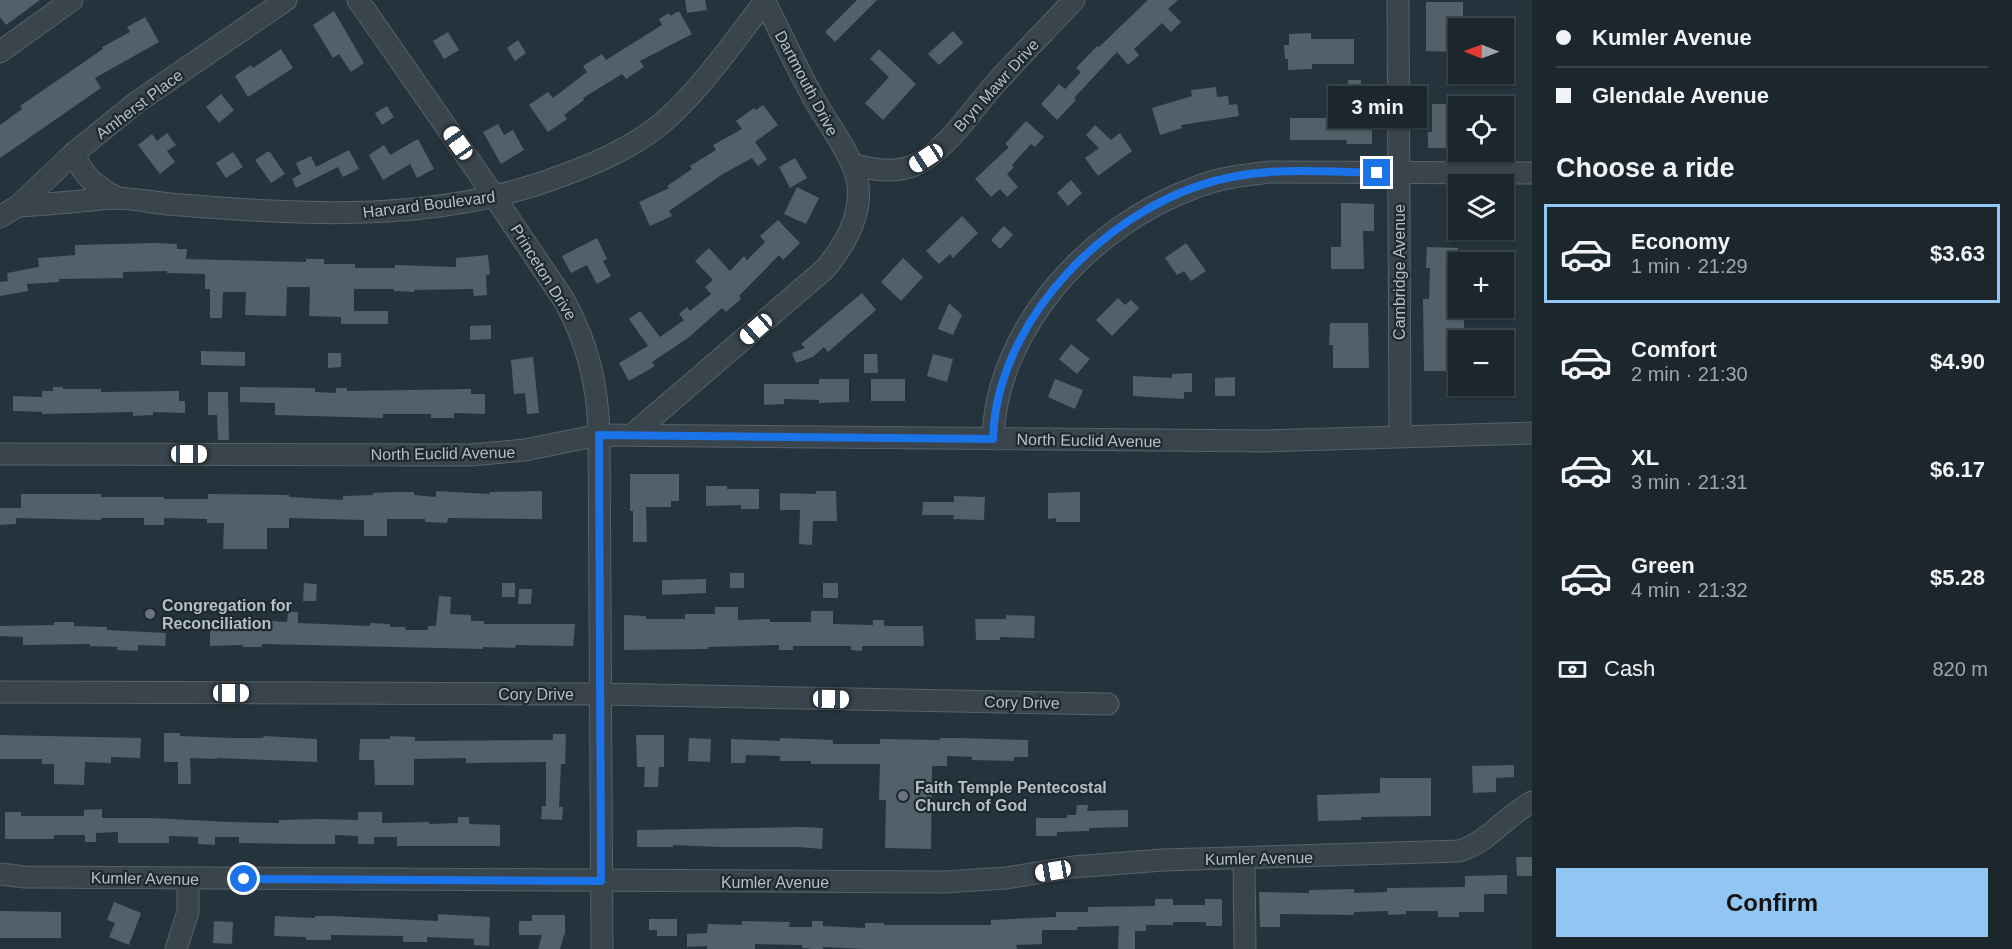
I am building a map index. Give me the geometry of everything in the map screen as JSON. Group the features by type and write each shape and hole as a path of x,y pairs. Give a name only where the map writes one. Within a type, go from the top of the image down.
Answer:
{"street":[{"path":"0,52 72,0"},
{"name":"Amherst Place","path":"0,217 18,206 75,153 137,102 286,0"},
{"name":"Princeton Drive","path":"358,0 564,300 587,348 592,367 599,435 602,949"},
{"name":"Bryn Mawr Drive","path":"852,164 873,171 893,170 914,166 938,150 996,82 1074,0"},
{"name":"Cambridge Avenue","path":"1398,0 1400,436"},
{"name":"Harvard Boulevard","path":"18,206 117,198 155,203 309,214 393,212 495,197 531,188 596,164 659,125 684,103 765,1"},
{"name":"Dartmouth Drive","path":"765,1 813,97 852,164"},
{"path":"75,153 80,168 92,183 117,198"},
{"path":"633,434 826,268 843,247 856,219 858,189 852,164"},
{"path":"993,439 993,420 1001,388 1020,341 1034,316 1060,280 1076,262 1130,219 1170,197 1227,178 1270,172 1532,172"},
{"name":"North Euclid Avenue","path":"0,454 471,455 536,449 599,435 633,434 1265,441 1532,433"},
{"name":"Cory Drive","path":"0,692 600,694 1108,704"},
{"name":"Kumler Avenue","path":"0,874 37,877 945,882 1006,878 1120,862 1459,851 1482,841 1507,818 1532,802"},
{"path":"1244,859 1245,949"},
{"path":"176,949 188,912 188,878"}],"building":[{"path":"0,0 40,0 6,25 0,17"},
{"path":"685,0 705,0 707,10 687,13"},
{"path":"857,0 877,0 835,42 825,32"},
{"path":"1148,0 1178,0 1168,9 1181,22 1171,32 1162,23 1134,49 1139,55 1128,65 1117,52 1074,98 1076,100 1057,120 1041,104 1059,84 1065,89 1081,72 1076,68"},
{"path":"1426,2 1463,2 1463,18 1448,18 1448,52 1426,51"},
{"path":"334,11 364,63 351,72 339,54 333,58 313,25"},
{"path":"679,11 692,34 640,61 644,67 626,79 622,74 583,98 584,100 564,115 567,119 548,132 529,105 548,92 553,98 587,72 583,66 602,54 606,60 662,25 659,19 669,13 670,16"},
{"path":"145,17 159,42 95,78 101,88 0,158 0,125 22,109 20,106 103,49 102,47 130,32 127,27"},
{"path":"953,31 963,43 939,65 928,54"},
{"path":"448,32 459,50 444,59 433,41"},
{"path":"1311,33 1311,39 1354,39 1354,64 1312,64 1312,69 1288,70 1284,45 1289,45 1289,34"},
{"path":"518,40 526,53 515,61 507,48"},
{"path":"281,49 293,68 248,97 235,76 251,65 253,68"},
{"path":"879,49 916,84 883,120 865,103 889,77 870,59"},
{"path":"1348,80 1361,80 1361,106 1372,106 1372,144 1347,144 1346,140 1290,140 1290,118 1346,118"},
{"path":"1216,87 1217,97 1228,96 1229,105 1237,104 1239,116 1181,125 1182,128 1160,135 1152,108 1192,96 1191,90"},
{"path":"221,94 234,110 219,123 206,107"},
{"path":"1432,104 1448,104 1448,148 1428,148 1428,132 1432,132"},
{"path":"763,105 778,125 755,142 767,159 758,166 752,158 723,174 669,211 672,216 650,226 639,202 669,188 667,186 692,169 690,166 716,150 713,145 742,129 736,121 754,108 756,110"},
{"path":"387,106 394,117 382,125 375,113"},
{"path":"1026,121 1044,137 1035,147 1031,144 1007,174 1018,187 1007,197 1000,189 991,197 975,179 1009,147 1005,144"},
{"path":"498,124 504,135 513,130 524,150 501,164 483,132"},
{"path":"1095,125 1111,140 1120,133 1132,151 1098,176 1085,158 1099,148 1086,135"},
{"path":"167,133 176,145 167,151 175,162 160,174 138,145 152,134 157,141"},
{"path":"418,139 434,169 417,178 410,164 383,180 369,155 384,145 390,155"},
{"path":"349,150 359,169 343,177 338,167 296,188 292,179 301,174 296,163 311,156 316,167"},
{"path":"233,152 243,167 226,178 216,163"},
{"path":"270,152 285,174 271,183 255,160"},
{"path":"795,158 807,178 790,188 779,167"},
{"path":"1071,180 1082,193 1068,206 1057,193"},
{"path":"797,187 819,198 806,224 784,214"},
{"path":"1341,203 1374,204 1374,231 1363,231 1364,269 1331,269 1331,247 1341,247"},
{"path":"962,216 978,233 953,258 950,254 939,264 926,251"},
{"path":"778,220 800,243 783,260 779,255 739,296 741,299 726,312 722,308 688,338 652,362 655,366 629,381 619,363 648,346 629,319 640,311 660,337 684,320 679,314 687,307 690,311 711,294 705,287 713,280 695,261 709,248 730,271 744,256 747,260 765,242 760,236"},
{"path":"1004,226 1013,235 1000,249 991,240"},
{"path":"597,238 607,259 603,261 611,276 597,284 587,265 571,273 562,256"},
{"path":"1186,243 1206,271 1191,281 1184,271 1177,275 1165,258"},
{"path":"177,244 177,249 187,249 186,259 306,262 306,259 324,259 324,264 355,264 355,268 395,268 395,265 456,267 456,258 488,255 490,274 486,275 487,295 474,296 473,289 414,290 414,292 394,291 394,289 354,289 354,311 388,311 388,324 341,324 341,317 309,316 310,287 287,287 286,316 245,315 246,292 223,292 222,318 210,318 210,289 205,289 205,274 167,273 167,271 123,272 123,278 59,279 59,282 27,284 28,291 0,296 0,282 8,281 7,273 39,267 38,258 75,255 75,245"},
{"path":"1427,247 1458,248 1458,252 1448,252 1448,318 1464,318 1464,330 1448,330 1448,371 1424,371 1423,299 1429,299 1430,268 1426,268"},
{"path":"903,258 923,277 901,301 881,282"},
{"path":"862,293 876,310 828,352 824,347 813,357 796,363 792,353 805,348 801,344"},
{"path":"1118,298 1125,305 1131,300 1139,308 1112,336 1096,320"},
{"path":"949,303 962,315 953,335 938,329"},
{"path":"1330,323 1368,323 1369,368 1333,368 1333,345 1329,345"},
{"path":"491,325 491,339 470,340 470,326"},
{"path":"1071,344 1090,359 1077,374 1059,359"},
{"path":"201,351 245,352 245,366 201,365"},
{"path":"328,353 341,353 341,367 328,368"},
{"path":"864,354 877,354 878,373 864,373"},
{"path":"933,354 953,359 947,382 927,376"},
{"path":"533,357 539,413 527,414 525,393 514,394 511,360"},
{"path":"1192,373 1192,392 1184,392 1184,399 1133,396 1133,376 1172,378 1172,374"},
{"path":"1235,377 1235,396 1215,396 1215,378"},
{"path":"819,379 849,379 849,402 819,403 819,400 784,399 784,404 764,405 764,384 819,384"},
{"path":"871,379 905,379 905,401 871,401"},
{"path":"1055,379 1083,390 1075,409 1048,397"},
{"path":"53,387 101,389 101,392 179,391 179,401 185,401 185,413 153,412 153,415 133,416 133,412 42,414 42,412 13,411 13,396 42,397 42,391 53,391"},
{"path":"240,387 315,388 315,392 336,393 336,388 347,388 347,391 471,389 471,394 485,394 485,414 454,413 454,418 431,418 431,414 383,414 383,418 275,415 275,403 240,402"},
{"path":"208,392 228,392 229,440 218,440 217,415 208,415"},
{"path":"630,474 679,474 679,501 671,501 671,507 646,507 647,542 633,542"},
{"path":"706,486 727,486 727,489 759,489 759,509 741,509 741,505 706,506"},
{"path":"436,491 490,494 489,492 542,491 542,519 448,518 447,523 425,522 425,519 387,519 387,536 364,536 364,520 289,518 289,528 267,528 267,549 223,549 224,523 207,523 207,519 164,518 164,525 144,525 144,518 101,518 101,520 16,518 16,524 0,525 0,508 21,508 21,494 101,494 101,497 164,497 164,499 208,499 208,494 289,495 289,497 343,500 343,496 395,492 414,492 414,495 436,497"},
{"path":"816,491 836,491 837,521 813,521 812,545 799,544 800,510 780,510 780,493 816,494"},
{"path":"1080,492 1080,522 1056,522 1056,518 1048,519 1048,493"},
{"path":"954,496 985,497 984,520 953,519 954,515 922,515 923,502 954,502"},
{"path":"730,573 744,573 744,588 730,588"},
{"path":"706,579 706,593 662,595 662,580"},
{"path":"304,583 317,584 316,601 303,601"},
{"path":"502,583 515,583 515,597 502,597"},
{"path":"823,583 838,583 838,598 823,598"},
{"path":"519,589 532,589 531,604 518,604"},
{"path":"439,596 451,597 450,614 471,615 471,621 484,621 484,624 575,624 573,646 516,645 515,648 483,647 483,649 262,644 262,647 210,646 210,624 243,624 243,619 287,622 288,612 298,612 298,623 370,626 370,623 390,624 390,627 405,627 406,630 428,630 428,626 436,626"},
{"path":"715,607 738,607 738,620 770,619 770,622 811,622 811,611 833,611 833,624 873,625 873,620 884,620 884,626 923,626 924,646 862,646 862,651 851,650 851,646 793,646 793,650 779,650 779,645 624,650 624,615 646,616 646,619 685,619 685,614 715,614"},
{"path":"1006,615 1035,616 1034,638 1000,637 1000,640 976,640 975,619 1006,619"},
{"path":"54,622 74,622 74,626 107,627 107,630 166,633 165,646 138,645 138,651 117,650 118,647 90,646 90,644 23,645 23,637 0,636 0,626 54,625"},
{"path":"164,733 180,733 180,736 231,738 263,738 264,736 317,739 317,762 190,758 191,784 178,784 178,762 164,762"},
{"path":"553,734 566,734 565,764 561,764 559,807 563,807 562,820 541,819 542,806 546,806 546,762 466,763 466,758 414,759 414,785 375,785 374,760 359,760 360,739 390,739 390,736 415,737 415,741 553,740"},
{"path":"0,735 141,738 140,758 111,757 111,763 85,762 84,785 54,784 54,764 42,764 42,759 0,759"},
{"path":"636,735 664,735 664,767 659,767 658,787 644,787 645,767 637,767"},
{"path":"689,738 711,739 710,762 688,761"},
{"path":"780,738 833,740 833,744 880,744 880,739 1028,740 1028,757 1014,757 1014,761 972,760 972,757 947,756 947,766 932,766 931,849 885,848 886,800 879,800 880,764 811,764 811,761 780,761 780,756 746,755 745,763 731,763 731,739 780,741"},
{"path":"1514,765 1514,777 1496,778 1496,792 1473,793 1472,766"},
{"path":"1380,778 1431,778 1431,816 1361,817 1361,820 1318,821 1317,795 1380,793"},
{"path":"1077,805 1088,805 1087,811 1128,810 1128,827 1089,828 1089,831 1057,832 1057,836 1036,836 1036,818 1067,818 1067,815 1076,815"},
{"path":"102,809 102,818 229,822 358,820 358,812 382,812 382,823 458,823 458,817 469,817 469,824 500,825 500,846 397,846 397,837 374,837 374,844 358,844 358,836 335,835 335,844 239,843 239,837 215,837 215,845 198,844 198,837 169,836 169,843 118,843 118,832 96,833 96,842 85,842 85,835 54,835 54,839 5,839 5,812 21,812 21,816 84,816 84,810"},
{"path":"823,828 822,849 673,845 673,847 637,847 637,830"},
{"path":"1516,857 1532,857 1532,876 1517,876"},
{"path":"1507,875 1507,894 1484,894 1484,912 1459,912 1459,917 1438,917 1438,911 1406,911 1406,914 1388,915 1388,911 1354,912 1354,915 1280,914 1280,927 1260,927 1259,892 1309,893 1309,890 1354,889 1354,893 1387,892 1387,888 1465,887 1465,876"},
{"path":"1155,899 1173,899 1173,905 1205,905 1205,899 1222,899 1222,926 1206,926 1206,922 1146,925 1146,931 1135,931 1135,949 1118,949 1119,926 1077,927 1077,930 1042,930 1042,944 1016,945 1017,949 823,947 823,949 812,949 802,948 802,945 755,944 755,949 687,947 687,934 707,933 708,924 742,925 742,921 790,922 789,927 812,927 812,921 823,921 823,926 865,928 865,923 991,925 991,920 1056,917 1056,912 1088,912 1088,907 1155,906"},
{"path":"114,902 141,913 129,945 109,937 115,923 107,920"},
{"path":"0,911 61,912 61,938 0,938"},
{"path":"438,914 490,917 489,946 474,945 474,939 427,937 427,942 403,942 403,936 331,935 331,940 306,940 306,937 274,936 275,916 438,921"},
{"path":"532,915 565,915 565,935 560,949 538,949 542,935 519,935 519,921 532,921"},
{"path":"649,919 677,919 677,936 657,936 657,930 649,930"},
{"path":"214,921 233,922 232,944 213,943"}],"place":[{"name":"Congregation for Reconciliation","path":"150,614"},
{"name":"Faith Temple Pentecostal Church of God","path":"903,796"}],"route":[{"path":"244,879 601,881 599,435 993,439 993,420 1001,388 1020,341 1043,302 1060,280 1076,262 1115,229 1162,201 1195,187 1227,178 1270,172 1377,173"}]}
